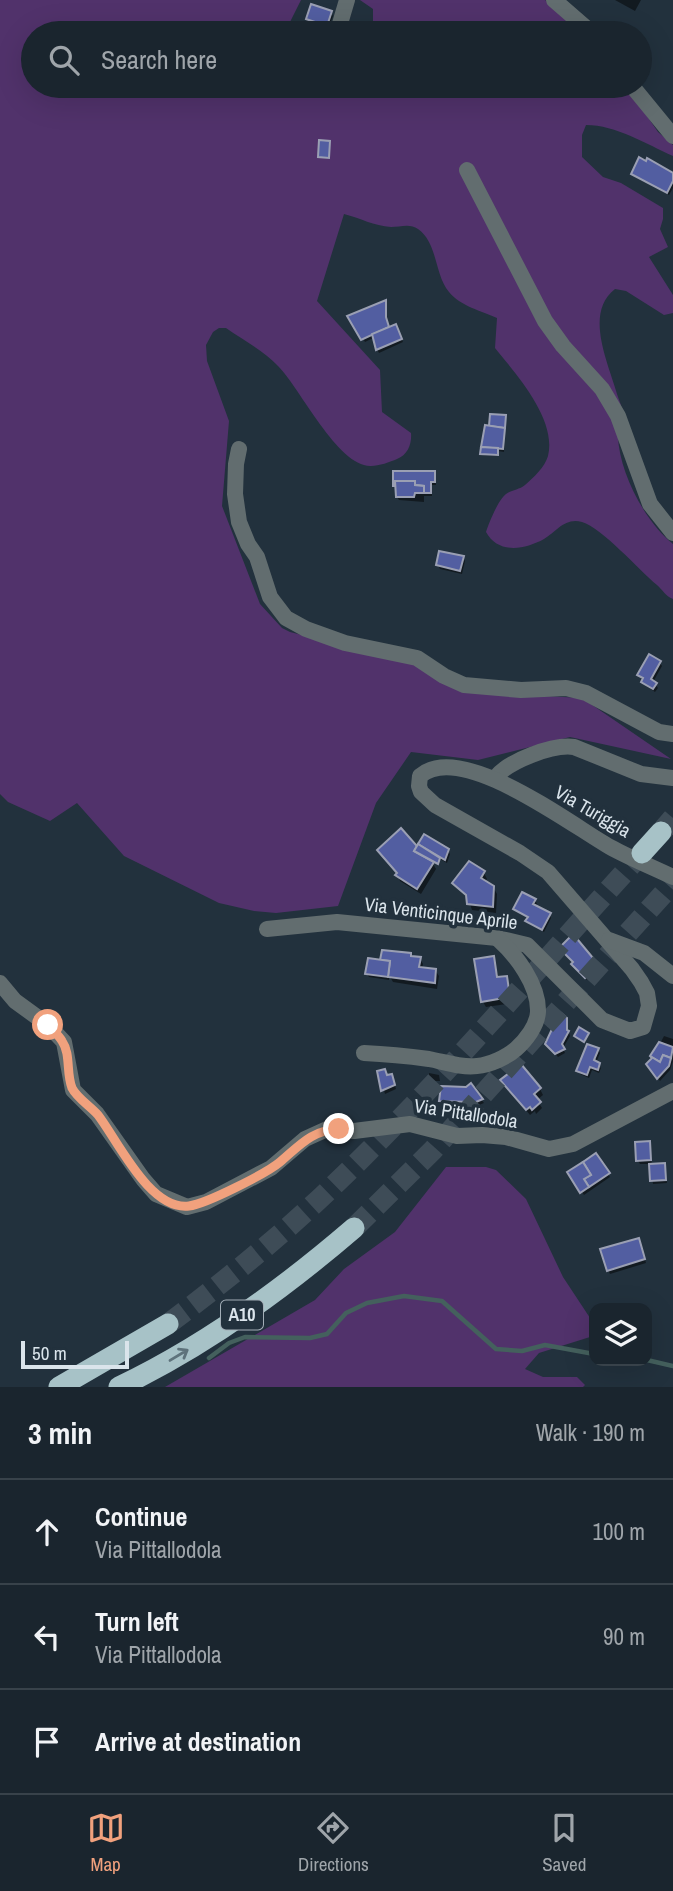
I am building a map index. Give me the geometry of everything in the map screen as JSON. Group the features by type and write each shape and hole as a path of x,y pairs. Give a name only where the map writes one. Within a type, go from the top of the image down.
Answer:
{"highway":[{"path":"642,853 661,832"},
{"name":"A10","path":"119,1387 166,1363 220,1330 308,1268 354,1228"},
{"path":"59,1387 168,1324"}],"street":[{"path":"341,21 347,0"},
{"path":"554,0 578,21"},
{"path":"642,98 673,136"},
{"path":"467,170 545,321 602,390 618,416 650,505 673,533"},
{"path":"239,449 235,494 239,522 257,557 270,597 286,618 306,629 345,643 417,658 444,676 464,685 521,690 566,688 586,693 659,732 673,734"},
{"path":"495,778 517,762 564,745 641,774 673,778"},
{"name":"Via Venticinque Aprile","path":"267,929 337,922 497,938 527,945 602,1020 630,1031 643,1027 647,1017 647,993 632,969 548,872 435,805 421,792 419,786 420,776 442,766 463,768 495,778"},
{"name":"Via Turiggia","path":"495,778 613,849 673,877"},
{"path":"364,1053 407,1056 460,1066 477,1066 512,1053 526,1040 537,1020 538,1010 530,982 517,960 497,938"},
{"path":"607,939 644,953 673,976"},
{"name":"Via Pittallodola","path":"0,983 15,1001 48,1025 64,1042 73,1090 97,1114 143,1179 156,1194 187,1207 206,1202 271,1168 305,1139 327,1129 354,1131 410,1124 457,1136 506,1138 549,1149 573,1144 673,1091"}],"shaded area":[{"path":"0,0 301,0 290,21 21,21 21,98 634,98 658,132 673,145 673,156 620,132 586,125 582,135 582,157 603,177 621,183 663,208 660,229 668,247 649,257 673,295 673,313 664,315 626,291 615,289 606,299 600,324 604,353 623,413 618,436 623,465 644,510 673,544 673,599 600,532 582,522 566,523 544,539 528,546 512,548 497,544 486,532 503,497 525,485 544,464 548,456 549,442 546,427 533,398 495,348 497,318 465,305 449,292 429,242 415,227 373,224 344,214 317,301 380,370 382,412 411,433 411,441 401,457 371,466 358,463 333,441 287,377 260,351 226,328 213,332 206,345 207,361 229,421 222,506 260,604 282,628 409,662 469,692 582,698 671,759 570,737 478,760 411,752 376,803 338,906 276,913 219,903 124,856 77,803 50,821 8,802 0,794"},
{"path":"360,0 545,0 571,21 373,21 373,9"},
{"path":"446,1167 486,1167 496,1170 526,1199 563,1277 589,1316 589,1337 539,1353 525,1369 543,1377 577,1377 585,1385 165,1387 315,1300 344,1269 395,1232"}],"building":[{"path":"311,4 332,11 329,21 306,19"},
{"path":"319,140 330,141 329,158 318,157"},
{"path":"639,157 646,161 647,158 673,173 673,181 667,193 631,174"},
{"path":"386,300 389,327 361,340 347,316"},
{"path":"396,324 402,339 376,350 372,334"},
{"path":"490,414 506,415 505,428 489,426"},
{"path":"485,425 505,428 503,449 481,447"},
{"path":"481,447 498,448 498,455 480,454"},
{"path":"393,471 435,471 431,493 424,493 424,486 415,485 415,481 395,481 393,486"},
{"path":"395,481 415,481 415,485 424,486 424,493 415,493 414,497 396,497"},
{"path":"439,551 464,556 460,571 436,565"},
{"path":"649,654 661,661 651,679 657,683 653,689 641,682 643,678 637,675"},
{"path":"401,828 417,846 414,851 434,862 417,889 395,875 397,873 377,850"},
{"path":"424,834 449,849 445,860 418,844"},
{"path":"418,844 440,858 438,864 414,851"},
{"path":"469,861 485,871 481,878 494,886 493,907 467,904 466,895 452,883"},
{"path":"522,892 536,899 533,904 551,913 542,930 525,921 528,917 513,909"},
{"path":"573,934 598,964 585,978 559,948"},
{"path":"382,950 411,953 411,956 421,957 419,967 436,969 435,983 388,977 390,961 380,960"},
{"path":"494,956 497,977 507,976 510,997 481,1002 474,959"},
{"path":"368,958 390,961 388,977 365,974"},
{"path":"554,1013 561,1013 567,1018 569,1031 562,1044 565,1049 555,1054 545,1044 553,1027 549,1026"},
{"path":"579,1027 589,1033 584,1042 574,1036"},
{"path":"659,1042 673,1047 671,1058 663,1055 660,1062 650,1056"},
{"path":"587,1044 599,1048 594,1060 600,1063 598,1070 590,1067 587,1075 576,1071"},
{"path":"663,1055 671,1058 669,1066 657,1079 646,1064 652,1058 650,1056 660,1062"},
{"path":"521,1064 541,1088 534,1094 541,1102 532,1110 530,1107 526,1110 500,1080"},
{"path":"385,1069 387,1075 392,1074 395,1085 381,1091 377,1071"},
{"path":"471,1083 483,1099 469,1105 469,1102 439,1101 441,1086 466,1087"},
{"path":"650,1141 651,1160 636,1161 635,1142"},
{"path":"596,1153 610,1173 589,1187 584,1179 591,1175 583,1162"},
{"path":"583,1162 591,1175 584,1179 589,1187 580,1193 567,1172"},
{"path":"665,1163 666,1180 650,1181 649,1164"},
{"path":"639,1238 645,1259 607,1271 600,1249"}],"waterway":[{"path":"209,1358 229,1343 245,1337 310,1338 327,1334 346,1313 367,1303 404,1296 442,1301 496,1349 522,1351 545,1345 589,1353"},
{"path":"652,1361 673,1366"}],"tunnel":[{"path":"661,832 673,818"},
{"path":"168,1324 272,1241 372,1148 451,1065 642,853"},
{"path":"354,1228 433,1150 673,883"}],"route":[{"path":"48,1025 64,1042 73,1090 97,1114 156,1194 171,1202 187,1207 206,1202 271,1168 314,1134 327,1129 339,1129"}]}
